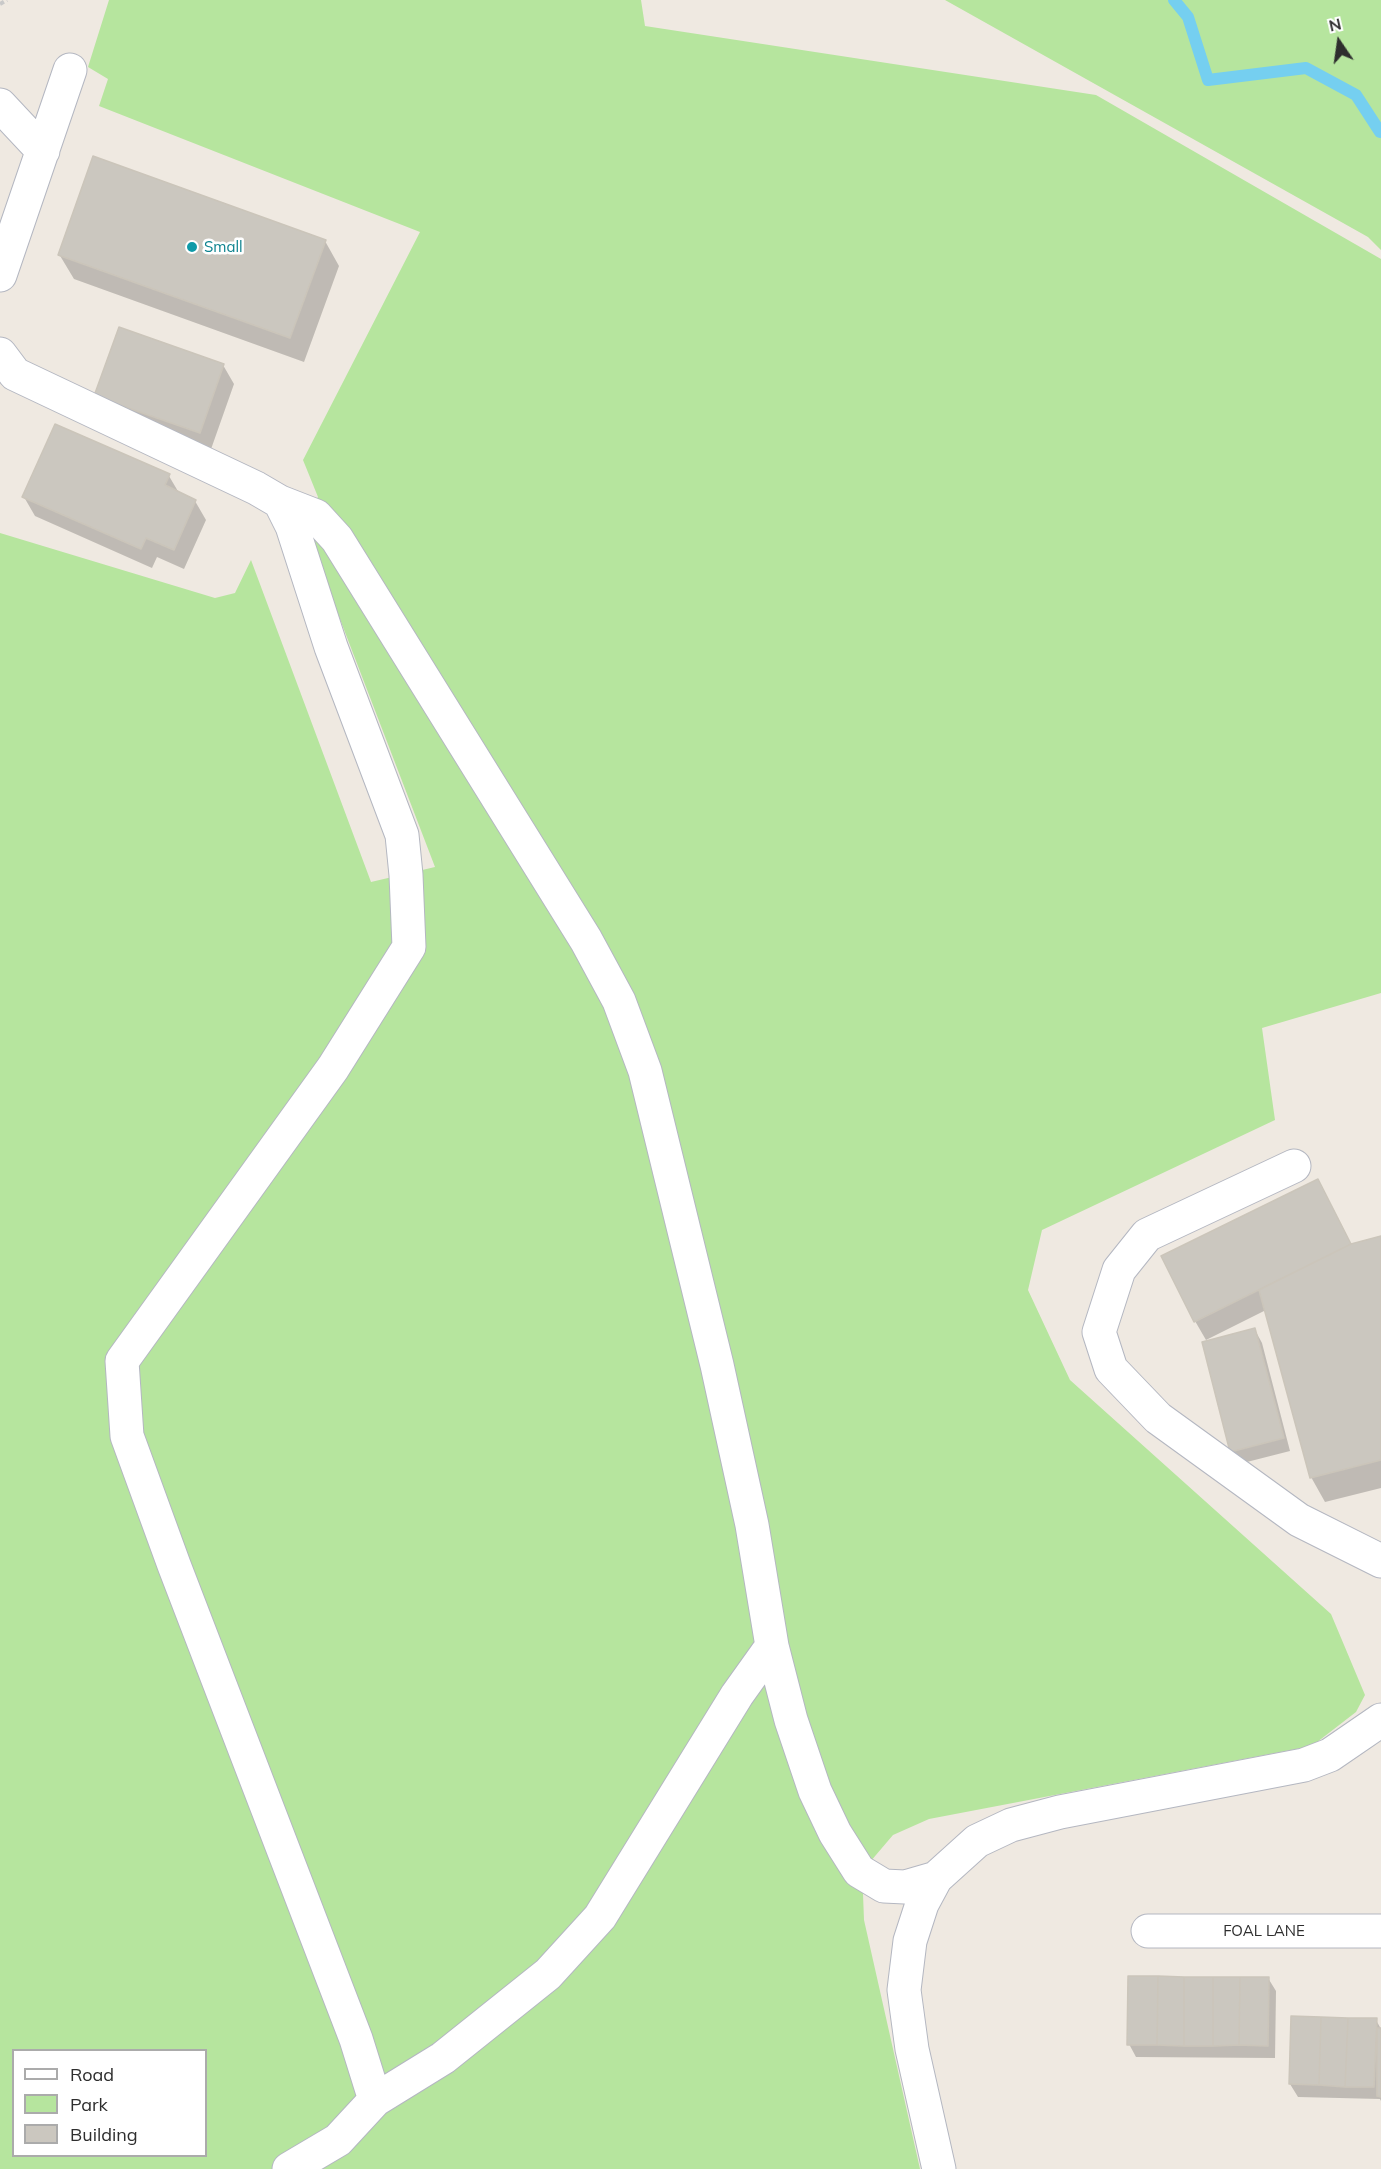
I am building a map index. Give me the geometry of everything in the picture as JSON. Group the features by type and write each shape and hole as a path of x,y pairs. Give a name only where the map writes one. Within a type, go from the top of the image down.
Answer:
{"street":[{"path":"0,275 70,70"},
{"path":"0,105 42,151"},
{"path":"0,354 15,374 256,488 280,502 316,516 336,539 586,939 619,1002 645,1071 717,1365 752,1525 772,1646 791,1719 815,1791 835,1833 859,1871 884,1886 905,1887 936,1878"},
{"path":"280,502 292,526 331,647 402,835 409,947 333,1068 122,1361 128,1436 174,1565 357,2038 375,2100"},
{"path":"1294,1166 1147,1235 1119,1270 1099,1332 1111,1369 1158,1418 1299,1520 1381,1561"},
{"path":"289,2169 338,2140 375,2100 444,2058 548,1974 600,1917 737,1695 772,1646"},
{"path":"939,2169 912,2049 904,1990 910,1941 922,1904 936,1878 977,1841 1011,1825 1060,1812 1304,1765 1330,1755 1381,1720"},
{"name":"FOAL LANE","path":"1148,1931 1381,1931"}],"path":[{"path":"0,4 7,0"}],"green space":[{"path":"109,0 641,0 645,26 1096,95 1381,259 1381,993 1262,1028 1275,1120 1042,1230 1028,1290 1070,1380 1331,1614 1365,1695 1356,1712 1312,1746 929,1819 893,1835 870,1862 863,1894 864,1920 920,2169 0,2169 0,533 215,598 235,593 251,560 371,882 435,867 302,520 318,497 303,460 420,232 99,106 108,79 88,67"},
{"path":"945,0 1381,0 1381,250 1368,237"}],"building":[{"name":"Small","path":"93,156 326,240 290,338 58,255"},
{"path":"119,327 224,364 200,433 94,396"},
{"path":"55,424 170,474 165,485 196,500 174,550 146,538 141,549 22,497"},
{"path":"1318,1179 1351,1244 1194,1322 1161,1256"},
{"path":"1381,1236 1381,1460 1310,1478 1259,1290 1351,1244"},
{"path":"1255,1328 1284,1438 1230,1452 1202,1342"},
{"path":"1128,1976 1158,1976 1157,2045 1127,2045"},
{"path":"1158,1976 1184,1977 1184,2046 1157,2045"},
{"path":"1184,1977 1213,1977 1213,2046 1184,2046"},
{"path":"1213,1977 1240,1977 1239,2045 1213,2046"},
{"path":"1240,1977 1269,1977 1268,2046 1239,2045"},
{"path":"1291,2016 1321,2017 1319,2085 1289,2084"},
{"path":"1321,2017 1348,2018 1345,2087 1319,2085"},
{"path":"1348,2018 1377,2018 1374,2087 1345,2087"},
{"path":"1377,2028 1381,2028 1381,2097 1377,2096"}],"waterway":[{"path":"1174,0 1188,17 1208,80 1306,68 1356,95 1380,132"}],"place":[{"name":"Small","path":"192,247"}]}
